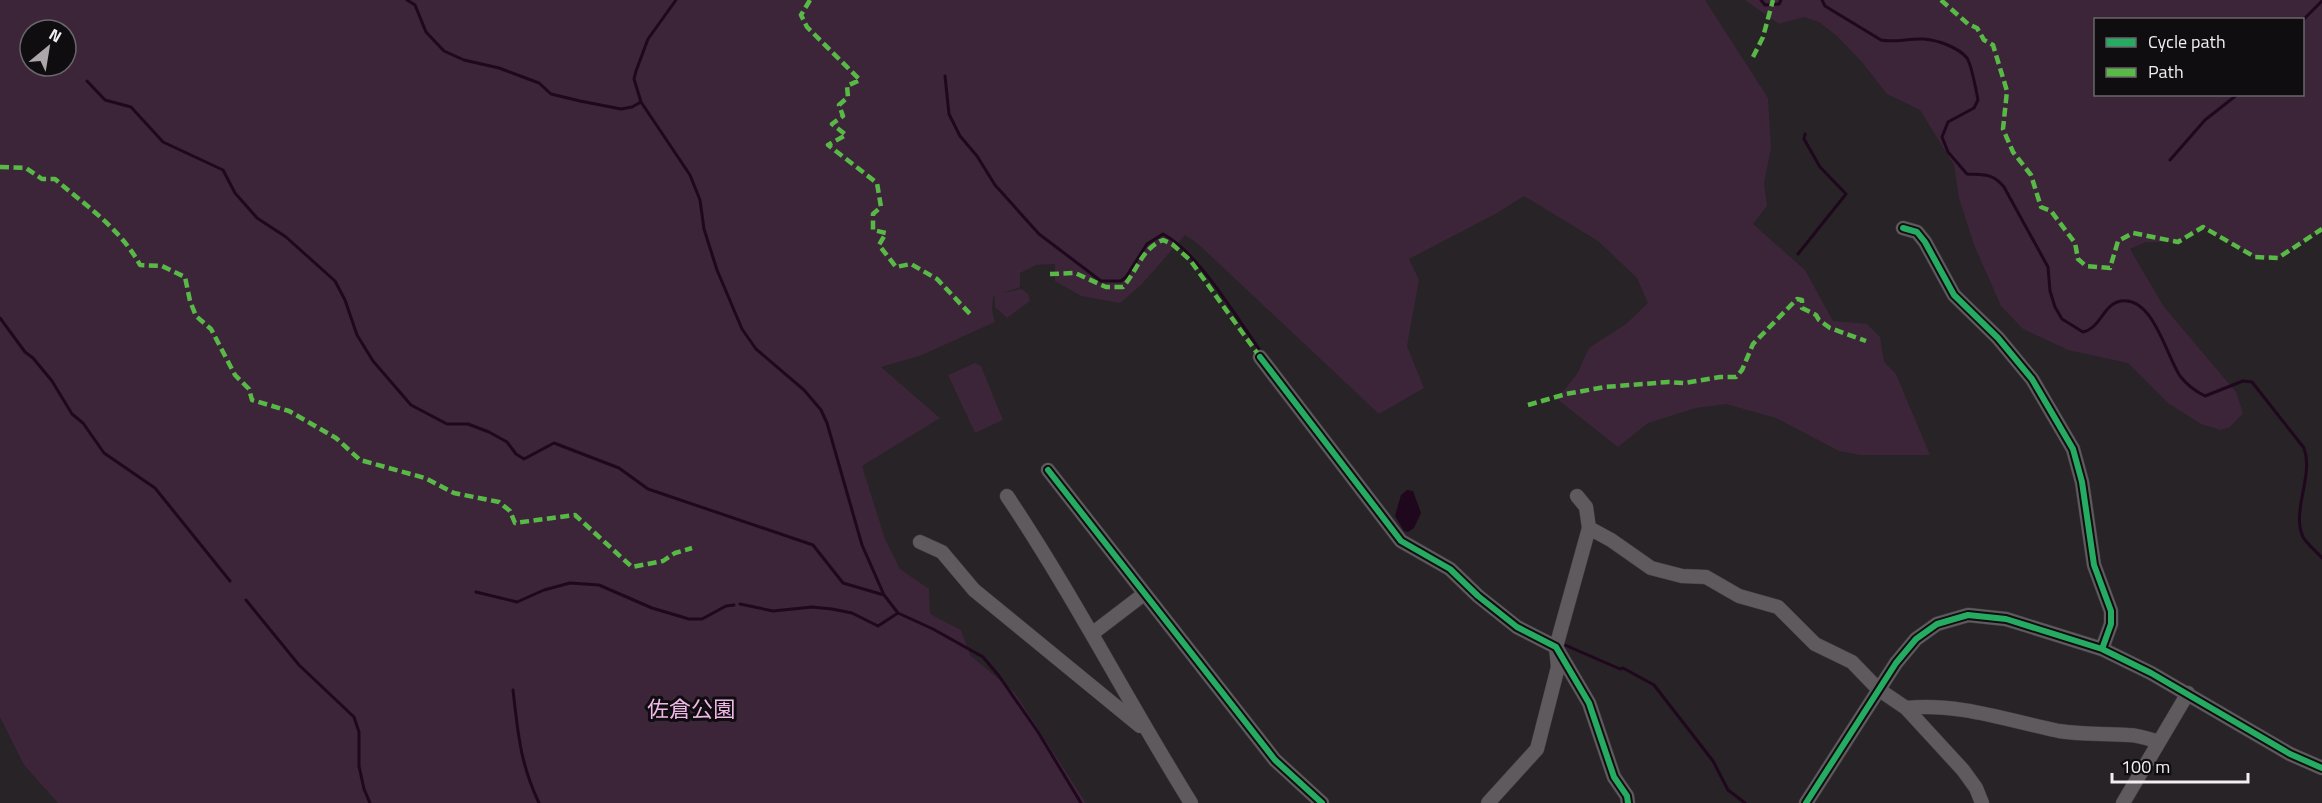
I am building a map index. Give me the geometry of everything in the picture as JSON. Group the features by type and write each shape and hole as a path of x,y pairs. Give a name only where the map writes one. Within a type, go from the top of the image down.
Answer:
{"street":[{"path":"1903,228 1917,232 1954,295 1998,338 2032,379 2073,449 2082,482 2094,565 2111,611 2111,624 2102,649"},
{"path":"1260,357 1401,541 1450,569 1478,596 1517,627 1557,647 1589,703 1608,763 1614,777 1628,796 1628,803"},
{"path":"1048,470 1275,760 1322,803"},
{"path":"1007,496 1093,633 1146,731 1191,803"},
{"path":"1488,803 1537,749 1558,667 1557,647 1589,528 1586,507 1577,496"},
{"path":"1589,528 1611,540 1651,568 1682,576 1706,577 1739,596 1778,607 1815,645 1852,662 1878,689 1906,708 1963,770 1976,788 1982,803"},
{"path":"920,542 942,552 974,590 1146,731"},
{"path":"1093,633 1144,594"},
{"path":"1806,803 1878,689 1916,639 1937,624 1968,615 2006,618 2102,649 2188,693 2290,754 2322,768"},
{"path":"2123,803 2188,693"},
{"path":"1906,708 1920,706 1963,711 2035,724 2061,732 2131,735 2160,742"}],"green space":[{"name":"佐倉公園","path":"0,0 1705,0 1768,98 1771,148 1764,183 1767,206 1753,224 1805,270 1833,321 1867,324 1880,337 1884,362 1896,374 1930,455 1860,455 1839,451 1776,418 1726,404 1696,408 1648,423 1618,447 1557,399 1577,374 1589,348 1626,324 1648,303 1637,278 1598,241 1524,196 1497,213 1409,259 1419,280 1407,346 1424,388 1379,414 1197,243 1185,235 1141,285 1120,303 1081,296 1055,281 1055,264 1036,265 1020,273 1020,287 1003,293 1022,289 1028,294 1030,301 1007,318 995,307 995,296 992,310 995,322 922,355 881,367 940,418 862,466 885,539 900,569 929,589 930,614 961,630 970,655 1015,693 1086,803 58,803 24,765 0,717"},
{"path":"1745,0 2322,0 2322,229 2278,258 2255,257 2203,227 2178,242 2146,242 2130,249 2164,307 2236,392 2243,413 2230,427 2220,430 2201,424 2168,403 2128,363 2068,350 2023,329 2001,306 1974,245 1959,198 1954,165 1920,110 1887,94 1861,61 1837,36 1819,22 1804,17 1779,24"},
{"path":"975,363 981,366 1003,420 975,433 948,375"}],"shaded area":[{"path":"1407,490 1413,491 1421,513 1414,528 1408,532 1404,531 1395,516 1401,495"}],"waterway":[{"path":"407,0 415,5 426,32 444,51 464,60 499,68 539,83 551,94 580,101 621,109 641,102"},
{"path":"676,0 648,39 634,79 641,102 690,175 700,200 704,229 717,270 742,329 756,349 804,390 821,410 827,423 862,545 884,595 898,613 933,629 983,657 1038,732 1081,803"},
{"path":"1761,0 1765,5 1779,4 1781,0"},
{"path":"1822,0 1825,6 1881,40 1935,41 1953,47 1967,58 1978,100 1974,108 1948,122 1942,137 1948,152 1967,174 1992,177 2004,187 2048,267 2050,291 2062,319 2083,332 2094,326 2115,303 2132,302 2150,317 2180,376 2195,390 2205,396 2243,381 2252,382 2304,448 2306,470 2300,527 2305,540 2322,558"},
{"path":"2304,19 2322,1"},
{"path":"945,76 949,114 960,136 977,156 995,185 1039,234 1101,281 1121,281 1147,244 1163,234 1177,243 1204,271 1262,353"},
{"path":"87,81 105,100 131,107 163,142 223,170 235,193 257,218 286,237 335,281 345,300 357,335 373,361 411,405 447,424 468,424 489,432 507,442 516,454 524,459 554,443 619,468 648,489 813,545 843,583 884,595"},
{"path":"2170,160 2205,120 2235,96"},
{"path":"1798,254 1846,194 1820,167 1804,139 1805,134"},
{"path":"0,318 25,352 52,381 72,414 83,423 104,453 155,488 230,581"},
{"path":"476,592 517,602 544,590 570,583 599,585 652,608 689,619 702,619 726,606 734,605"},
{"path":"246,600 299,665 354,717 359,732 359,766 370,803"},
{"path":"740,604 773,611 812,607 832,609 852,613 878,626 898,613"},
{"path":"1565,645 1620,669 1623,668 1654,685 1713,761 1728,790 1745,803"},
{"path":"513,690 524,761 539,803"}],"marked path":[{"path":"810,0 801,15 807,27 860,80 847,86 848,97 839,105 843,116 832,124 846,135 828,145 877,183 881,207 873,214 873,230 886,233 879,245 896,267 911,264 937,279 972,316"},
{"path":"1753,57 1763,37 1773,0"},
{"path":"1941,0 1968,24 1977,28 1984,40 1993,45 2007,91 2003,129 2013,152 2031,175 2041,207 2051,211 2075,243 2078,259 2086,266 2110,268 2118,241 2133,233 2178,242 2203,227 2255,257 2278,258 2322,229"},
{"path":"0,167 26,168 42,179 55,179 123,240 140,265 162,266 185,277 196,316 211,329 235,375 249,389 252,400 289,411 336,438 360,460 425,478 454,493 499,502 510,511 515,523 575,515 632,567 663,561 675,553 692,548"},
{"path":"1050,274 1075,273 1106,287 1123,287 1150,248 1163,240 1172,244 1190,260 1260,357"},
{"path":"1528,405 1566,394 1605,387 1668,382 1684,383 1720,377 1736,377 1742,370 1753,344 1797,299 1802,300 1802,308 1816,315 1830,328 1866,341"}],"cycle path":[{"path":"1903,228 1917,232 1925,242 1954,295 1998,338 2032,379 2073,449 2082,482 2094,565 2111,611 2111,624 2102,649"},
{"path":"1260,357 1401,541 1450,569 1478,596 1517,627 1556,647 1589,703 1614,777 1627,796 1628,803"},
{"path":"1048,470 1275,760 1322,803"},
{"path":"1806,803 1896,663 1916,639 1937,624 1968,615 2006,619 2102,649 2151,673 2290,754 2322,768"}]}
